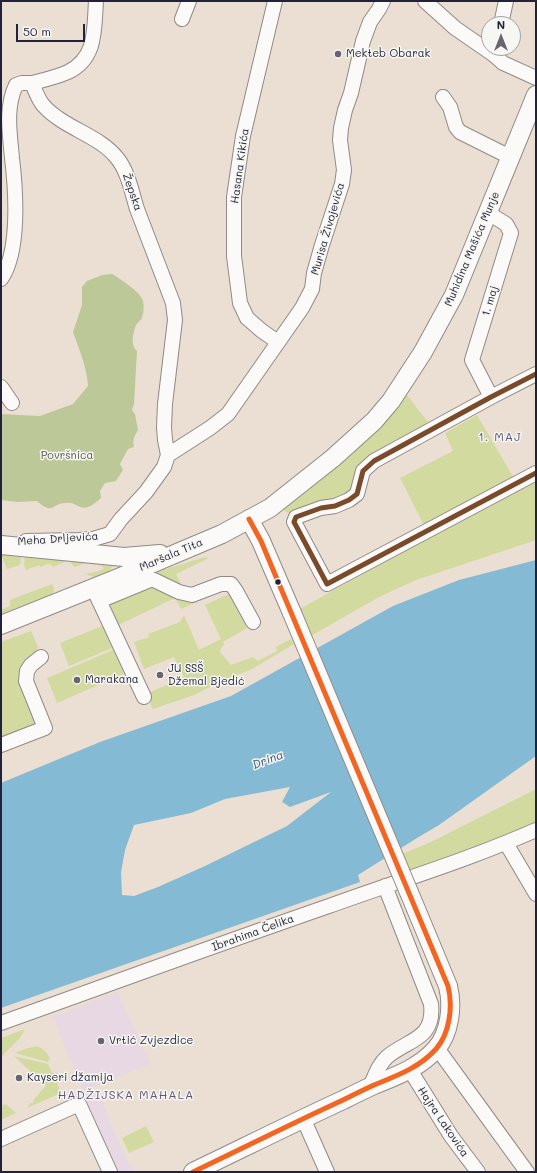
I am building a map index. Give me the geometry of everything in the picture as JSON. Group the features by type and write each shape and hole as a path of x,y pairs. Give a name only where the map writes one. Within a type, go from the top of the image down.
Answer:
{"main road":[{"name":"Muhidina Mašića Munje","path":"249,519 270,508 350,444 374,421 391,401 423,352 454,295 536,95"},
{"path":"264,546 264,524 270,508"},
{"path":"194,1172 303,1118 410,1070 427,1058 437,1048 443,1038 448,1024 450,1006 448,986 264,546 249,519"},
{"name":"Maršala Tita","path":"1,625 96,594 118,578 222,534 249,519"},
{"path":"222,534 239,536 264,546"},
{"name":"Meha Drljevića","path":"3,545 134,557 178,552"},
{"path":"102,555 118,563 121,569 118,578"}],"street":[{"path":"1,279 8,266 13,249 15,203 7,173 9,115 11,100 16,85 22,83 32,83 66,73 78,66 86,58 92,41 96,1"},
{"path":"182,19 189,1"},
{"name":"Hasana Kikića","path":"275,1 244,132 234,197 234,256 240,303 247,318 278,342"},
{"name":"Murisa Živojevića","path":"168,455 210,428 228,414 302,308 312,289 314,273 326,231 342,184 344,170 340,140 345,110 351,93 363,41 370,22 383,1"},
{"path":"425,1 455,28 481,44"},
{"path":"503,16 506,1"},
{"path":"497,56 503,63 536,78"},
{"name":"Žepska","path":"32,83 41,103 50,112 63,122 106,147 117,158 123,167 173,304 175,320 165,404 164,427 164,440 168,455"},
{"path":"443,97 450,107 456,127 460,132 510,157"},
{"name":"1. maj","path":"488,213 506,224 511,233 472,360 491,397"},
{"path":"536,374 374,461 363,472 357,494 349,500 335,506 321,508 296,517 294,522 327,584 536,473"},
{"path":"1,387 12,403"},
{"name":"Meha Drljevića","path":"3,545 26,541 93,539 110,534 121,519 157,478 164,467 168,455"},
{"name":"Maršala Tita","path":"96,594 154,580 179,592 192,595 222,584 230,584 236,591 253,622"},
{"path":"96,594 144,697"},
{"path":"1,745 45,728 26,681 31,665 41,657"},
{"name":"Ibrahima Čelika","path":"1,1023 411,878 506,843 536,830"},
{"path":"506,843 536,894"},
{"path":"396,912 398,900 411,878"},
{"path":"370,1087 380,1065 388,1057 418,1039 430,1022 432,1013 431,1004 385,886"},
{"path":"437,1048 527,1172"},
{"name":"Hajra Lakovića","path":"410,1070 451,1136 478,1172"},
{"path":"1,1139 80,1104 110,1172"},
{"path":"303,1118 327,1172"}],"shaded area":[{"name":"Vrtić Zvjezdice","path":"117,992 151,1064 83,1091 53,1017"},
{"path":"98,1093 128,1164 131,1163 135,1172 116,1172 84,1099"}],"green space":[{"name":"Površnica","path":"112,274 136,292 141,297 144,304 142,318 136,325 133,339 133,346 137,351 134,404 132,410 135,414 138,430 133,444 134,447 128,449 120,464 123,470 116,481 105,483 100,491 101,498 84,508 72,503 47,508 37,501 18,502 1,500 1,414 40,416 73,404 88,386 84,365 73,332 82,305 82,287 87,281 102,275"},
{"path":"406,394 431,426 369,460 352,491 346,497 301,512 289,514 281,508"},
{"path":"477,415 515,480 426,529 400,478 453,451 445,433"},
{"path":"536,481 536,540 416,580 379,597 309,637 296,611"},
{"path":"1,552 22,553 20,565 7,569"},
{"path":"25,555 105,560 113,566 102,580 85,574 99,571 103,569 102,566 87,563 74,567 69,560 53,567 52,565 48,564 40,567 39,565 26,570 24,565"},
{"path":"205,557 209,558 176,574 186,593 154,576 153,573"},
{"path":"153,583 197,602 181,609 175,598 114,627 105,604"},
{"path":"52,584 54,588 53,594 1,615 1,610 10,606 10,600"},
{"path":"229,594 247,628 223,642 224,645 220,652 231,665 253,657 258,661 277,651 276,647 291,639 294,644 252,669 224,680 194,695 153,709 146,694 184,677 174,657 144,669 134,642 149,637 148,634 180,622 184,615 199,650 221,639 205,605"},
{"path":"102,626 112,648 69,666 60,643"},
{"path":"31,631 38,647 35,655 21,675 40,723 1,739 1,642"},
{"name":"Marakana","path":"113,650 124,674 57,703 47,678"},
{"path":"536,789 536,825 408,874 400,855 431,842"},
{"path":"25,1029 20,1038 1,1057 1,1038"},
{"path":"37,1046 49,1056 50,1058 48,1062 15,1053 25,1049"},
{"path":"14,1056 48,1064 52,1073 58,1073 55,1077 61,1093 27,1108 30,1103 33,1103 34,1099 46,1086"},
{"path":"6,1104 16,1113 1,1120 1,1106"},
{"path":"146,1126 154,1142 129,1153 122,1138"}],"water":[{"name":"Drina","path":"536,560 536,756 439,825 358,875 360,882 1,1008 1,783 100,742 231,696 393,606 459,580","holes":["290,787 282,802 290,807 331,792 287,826 158,887 134,896 122,895 121,872 125,850 134,825 191,813 225,799"]}],"transit line":[{"path":"536,374 374,461 363,471 357,494 349,500 335,506 321,508 296,517 294,522 327,584 536,473"},
{"path":"193,1172 366,1089 399,1075 415,1066 429,1056 441,1043 447,1027 450,1011 448,986 261,541 249,519"}],"place":[{"name":"Mekteb Obarak","path":"338,54"},
{"name":"JU SSŠ Džemal Bjedić","path":"160,675"},
{"name":"Marakana","path":"77,680"},
{"name":"Vrtić Zvjezdice","path":"101,1041"},
{"name":"Kayseri džamija","path":"19,1078"}],"district":[{"name":"1. MAJ","path":"500,437"},
{"name":"HADŽIJSKA MAHALA","path":"126,1095"}]}
